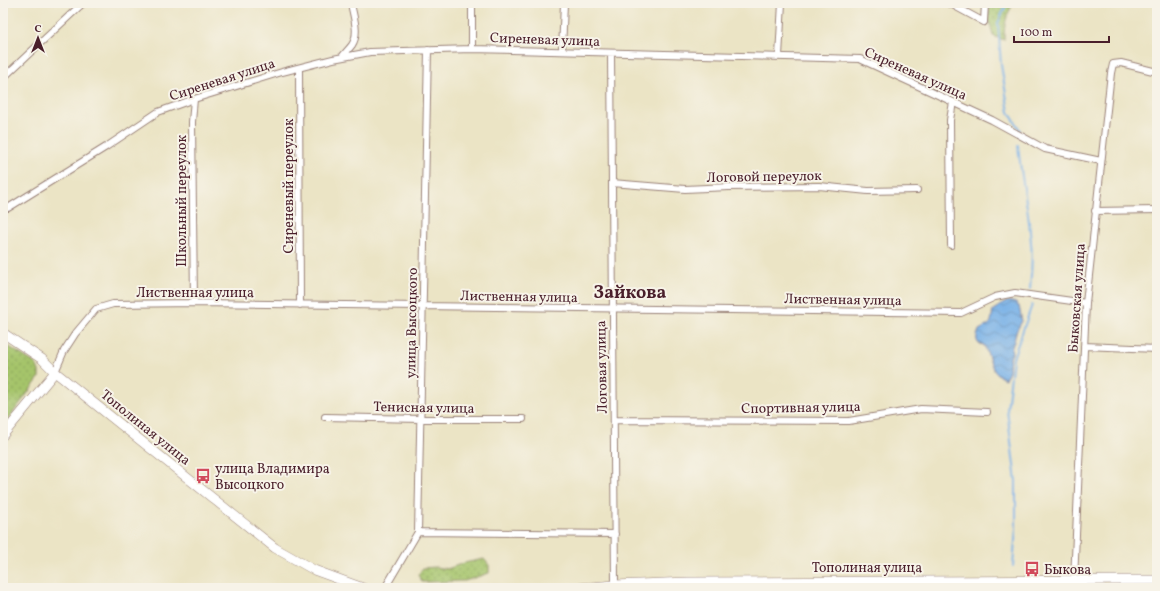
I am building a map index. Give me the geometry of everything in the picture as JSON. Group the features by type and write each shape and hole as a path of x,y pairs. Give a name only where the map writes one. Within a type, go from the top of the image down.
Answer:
{"main road":[{"name":"Тополиная улица","path":"3,333 42,359 55,372 275,548 314,570 363,588"},
{"path":"3,435 55,372"},
{"name":"Тополиная улица","path":"578,588 688,582 1157,579"}],"street":[{"path":"3,78 82,3"},
{"path":"342,57 356,36 351,3"},
{"path":"472,3 472,49"},
{"path":"562,51 564,3"},
{"path":"779,56 782,3"},
{"path":"949,3 984,22 985,3"},
{"name":"Сиреневая улица","path":"3,208 8,208 41,188 158,112 194,99 299,68 342,57 370,52 472,49 860,59 992,120 1045,149 1101,161"},
{"name":"улица Высоцкого","path":"385,588 418,532 428,50"},
{"name":"Логовая улица","path":"611,53 615,585"},
{"name":"Быковская улица","path":"1074,580 1086,303 1111,74 1113,64 1121,63 1157,72"},
{"name":"Сиреневый переулок","path":"299,68 300,304"},
{"name":"Школьный переулок","path":"194,99 192,122 194,303"},
{"path":"951,245 950,120 953,102"},
{"name":"Логовой переулок","path":"612,183 685,189 819,186 868,191 917,190"},
{"path":"1095,211 1157,210"},
{"name":"Лиственная улица","path":"55,372 64,351 96,309 113,304 300,304 961,313 995,297 1014,293 1086,303"},
{"path":"1084,346 1157,349"},
{"name":"Спортивная улица","path":"614,420 850,421 921,409 987,412"},
{"name":"Тенисная улица","path":"324,417 523,419"},
{"path":"418,532 615,534"}],"green space":[{"path":"991,3 1014,3 1006,20 1004,40 993,36 988,15"},
{"path":"3,343 36,364 39,371 39,378 3,426"},
{"path":"484,559 489,565 489,573 465,581 422,582 418,575 423,568 435,567 447,569 464,563"}],"water":[{"path":"1009,301 1016,303 1019,306 1022,321 1016,332 1011,348 1012,353 1010,357 1009,372 1005,379 1000,377 993,369 984,345 979,344 977,337 979,330 990,323 993,310"}],"waterway":[{"path":"1007,3 998,23 1001,65 1009,112 1020,130"},
{"path":"1018,145 1032,249 1030,289"},
{"path":"1013,566 1016,528 1016,481 1007,410 1013,358 1032,305"}],"place":[{"name":"улица Владимира Высоцкого","path":"203,476"},
{"name":"Быкова","path":"1032,569"}],"district":[{"name":"Зайкова","path":"630,292"}]}
